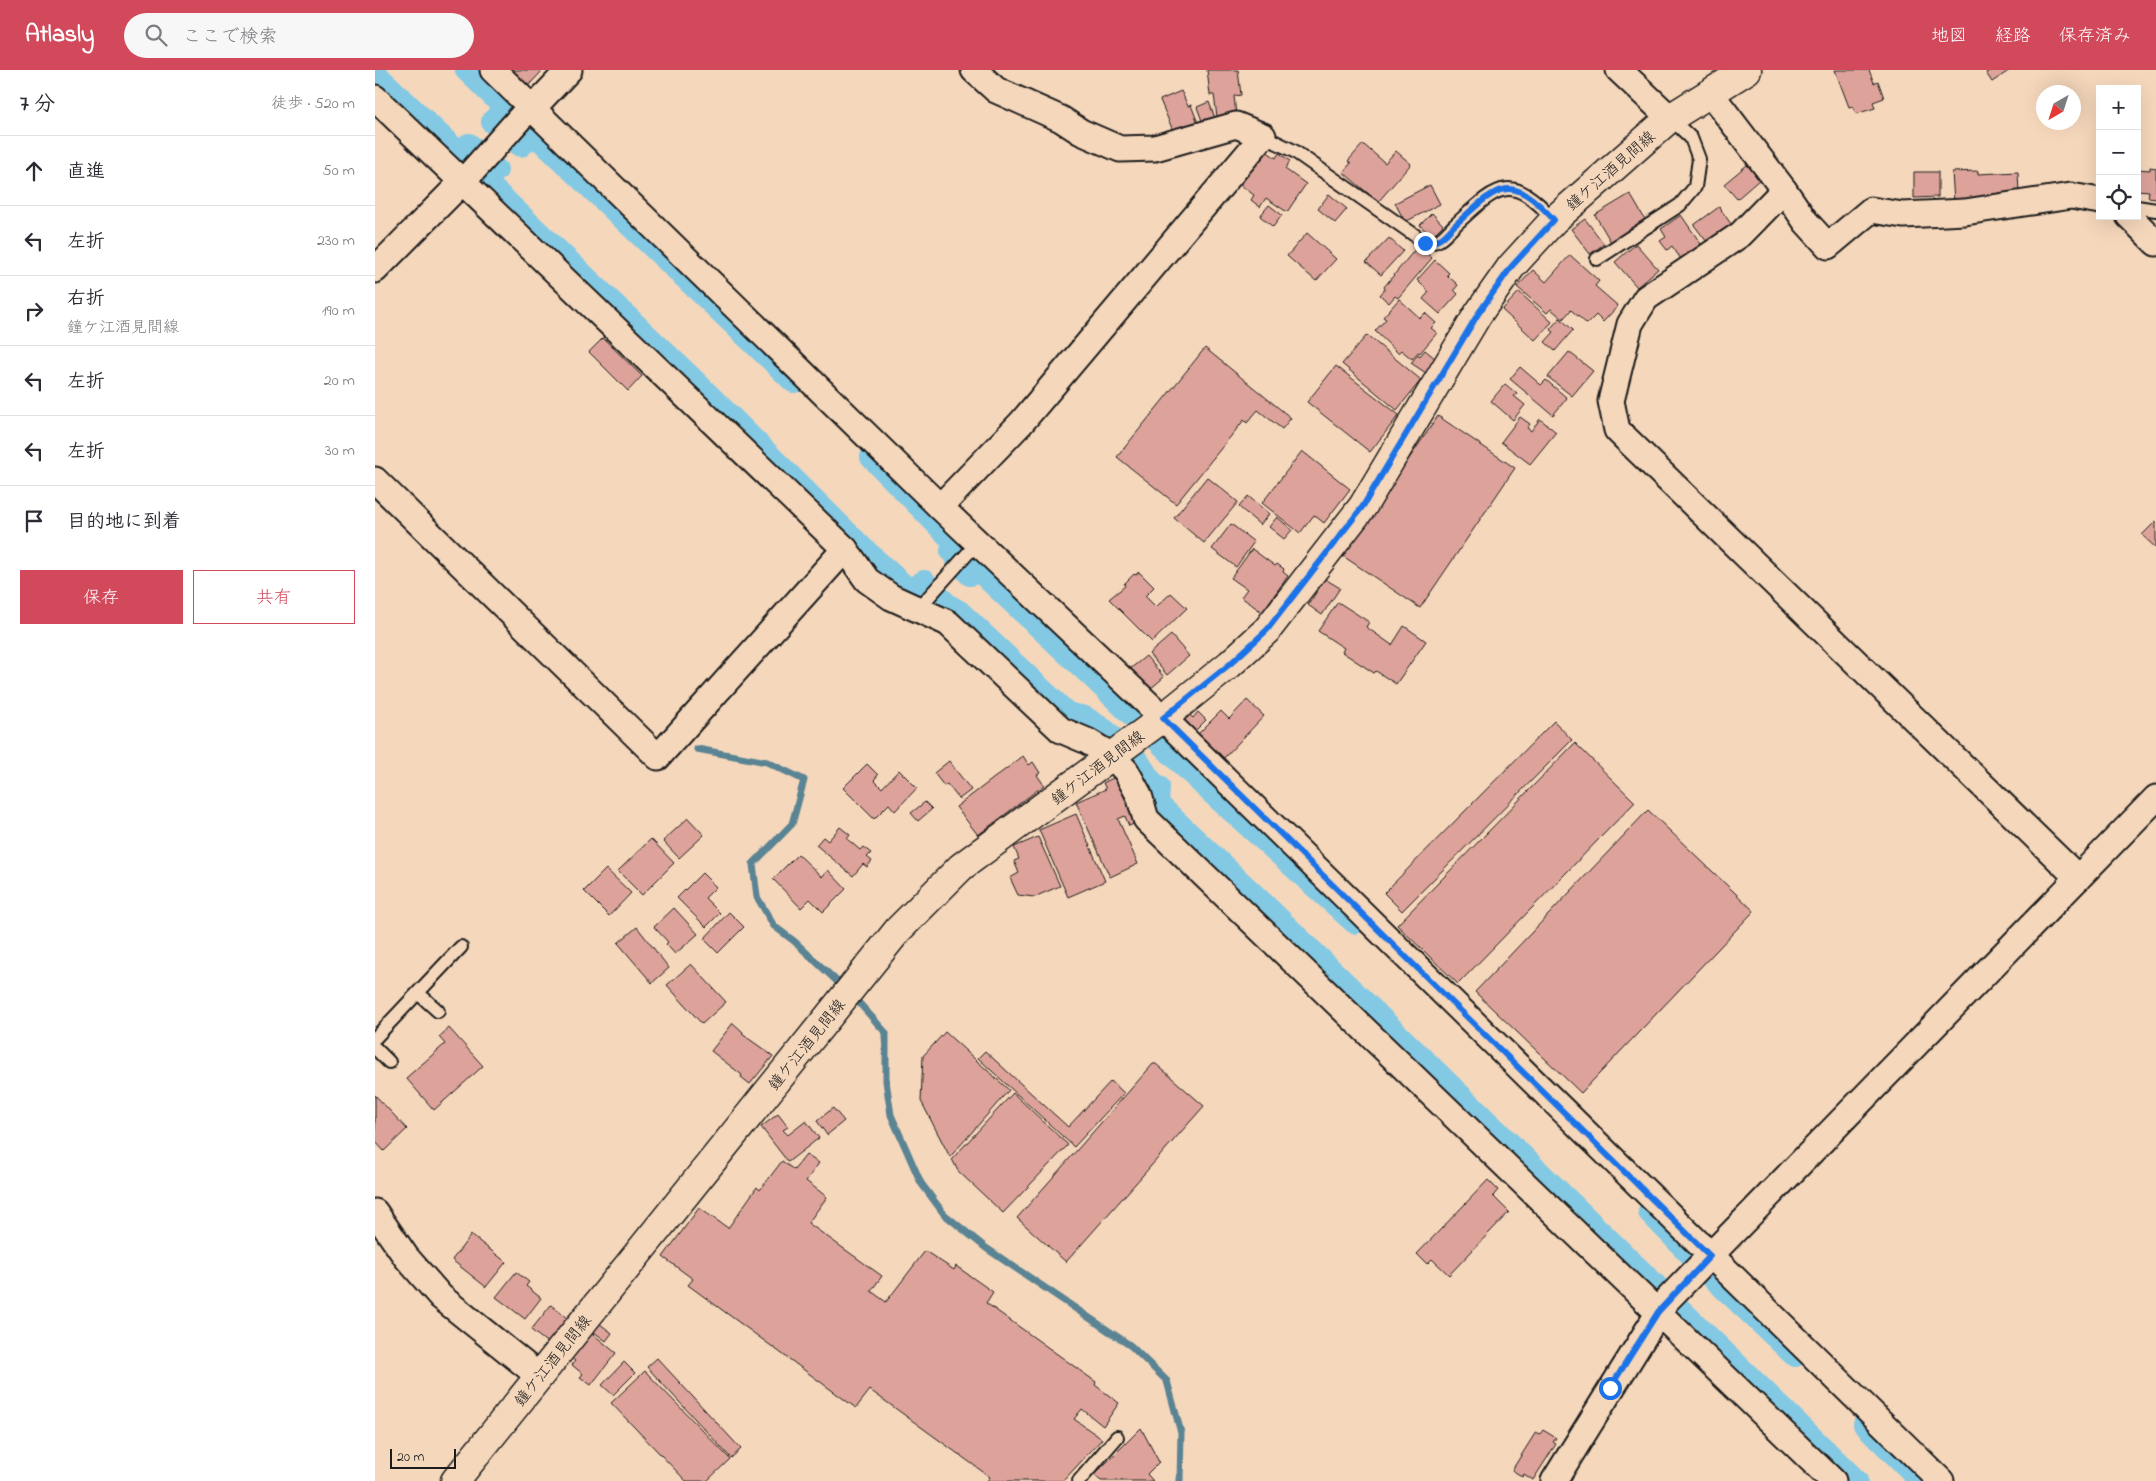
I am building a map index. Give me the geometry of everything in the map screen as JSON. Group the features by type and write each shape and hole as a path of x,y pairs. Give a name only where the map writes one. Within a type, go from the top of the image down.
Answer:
{"main road":[{"name":"鐘ケ江酒見間線","path":"455,1481 898,930 961,867 1159,721 1230,664 1267,630 1363,506 1478,314 1511,267 1554,220 1670,118 1747,70"}],"street":[{"path":"493,70 527,112 940,507 979,542 1707,1259 1941,1481"},
{"path":"375,270 569,70"},
{"path":"940,507 1021,423 1263,136 1236,124 1155,148 1120,149 1081,132 1061,119 996,90 974,70"},
{"path":"1619,70 1670,118"},
{"path":"1711,94 1806,222 1828,246 1871,210 1903,216 1965,212 2071,196 2096,200"},
{"path":"375,98 464,178 845,549 867,580 891,597 948,623 1061,730 1115,754 1134,787 1146,819 1662,1306 1677,1332 1833,1481"},
{"path":"1784,190 1741,234 1646,298 1630,324 1611,401 1617,430 2078,878"},
{"path":"2133,220 2156,243"},
{"path":"375,480 658,757 845,549"},
{"path":"1554,1481 1662,1306 2156,798"},
{"path":"375,1212 406,1257 441,1297 539,1376"}],"lane":[{"path":"1597,259 1680,205 1695,187 1699,159 1691,138 1670,118"},
{"path":"1263,136 1294,151 1425,243 1437,242 1485,198 1506,188 1521,191 1536,200 1554,220"},
{"path":"2141,208 2156,210"},
{"path":"917,610 979,542"},
{"path":"375,1038 461,947"},
{"path":"418,993 438,1011"},
{"path":"375,1048 389,1062"},
{"path":"1079,1481 1117,1437"}],"building":[{"path":"511,70 543,70 528,86"},
{"path":"1207,70 1238,70 1241,95 1234,96 1236,115 1217,117 1214,95 1210,95"},
{"path":"1835,70 1869,70 1874,83 1878,81 1884,98 1873,102 1875,108 1856,114 1853,106 1849,107"},
{"path":"1991,70 2010,70 1992,82 1986,73"},
{"path":"1181,91 1188,106 1191,105 1198,123 1174,133 1160,100"},
{"path":"1209,102 1216,121 1204,126 1197,107"},
{"path":"1363,144 1385,163 1396,151 1411,164 1378,202 1343,172 1351,163 1348,161"},
{"path":"1263,149 1276,158 1279,153 1290,161 1285,169 1306,184 1287,212 1266,198 1260,207 1251,200 1254,195 1239,184"},
{"path":"1747,165 1760,179 1737,199 1724,184"},
{"path":"2150,167 2156,168 2156,198 2148,197 2149,191 2141,190 2141,169 2150,170"},
{"path":"1978,171 1978,174 2018,172 2019,193 1954,202 1952,172"},
{"path":"1914,172 1938,172 1938,197 1914,198"},
{"path":"1430,185 1440,204 1405,222 1395,203"},
{"path":"1329,194 1347,209 1335,223 1318,209"},
{"path":"1630,194 1646,221 1611,242 1595,215"},
{"path":"1269,205 1282,215 1273,227 1260,216"},
{"path":"1719,207 1731,224 1707,242 1694,225"},
{"path":"1432,213 1443,225 1431,237 1420,225"},
{"path":"1681,215 1703,247 1683,262 1672,246 1667,250 1660,241 1666,237 1661,229"},
{"path":"1585,219 1604,244 1590,254 1571,229"},
{"path":"1307,233 1336,259 1316,281 1287,256"},
{"path":"1389,238 1403,251 1381,275 1366,262"},
{"path":"1636,244 1658,269 1637,287 1615,262"},
{"path":"1418,246 1432,258 1398,298 1395,296 1389,303 1380,295 1385,289 1384,287"},
{"path":"1570,255 1599,281 1595,286 1618,306 1603,322 1596,315 1587,324 1571,310 1563,319 1551,309 1547,313 1517,287 1533,270 1546,282"},
{"path":"1435,260 1449,273 1447,275 1458,285 1454,290 1458,294 1440,314 1423,299 1429,292 1417,280"},
{"path":"1519,292 1552,322 1535,340 1502,310"},
{"path":"1399,299 1420,318 1425,313 1436,323 1431,328 1437,333 1420,353 1418,352 1412,359 1401,350 1398,353 1375,331 1386,319 1383,317"},
{"path":"1560,318 1573,330 1555,351 1545,342 1554,332 1550,329"},
{"path":"1367,335 1421,380 1397,410 1342,364"},
{"path":"603,338 642,376 628,391 589,352"},
{"path":"1205,348 1291,418 1282,429 1258,410 1247,423 1244,420 1176,504 1117,457"},
{"path":"1425,350 1436,359 1426,373 1411,363 1418,354 1420,356"},
{"path":"1569,352 1593,371 1572,396 1548,377"},
{"path":"1336,366 1399,415 1370,452 1307,402"},
{"path":"1520,367 1541,385 1546,380 1567,398 1553,415 1510,379"},
{"path":"1505,384 1517,394 1514,396 1525,405 1513,420 1491,401"},
{"path":"1438,416 1515,468 1420,608 1343,556"},
{"path":"1520,417 1530,424 1527,428 1531,431 1540,419 1556,432 1530,464 1501,442"},
{"path":"1302,451 1350,489 1324,523 1314,515 1300,533 1262,503"},
{"path":"1207,477 1238,502 1204,543 1174,518"},
{"path":"1248,496 1269,514 1260,525 1239,507"},
{"path":"1277,517 1292,530 1284,539 1269,527"},
{"path":"2156,521 2156,548 2142,535"},
{"path":"1231,524 1254,542 1236,567 1212,549"},
{"path":"1252,549 1275,566 1277,564 1284,569 1283,572 1288,576 1262,612 1241,597 1247,589 1231,578"},
{"path":"1139,572 1154,587 1145,596 1156,607 1171,593 1187,608 1152,642 1109,599 1125,586 1124,584 1134,574"},
{"path":"1325,579 1340,588 1322,615 1308,605"},
{"path":"1338,602 1369,622 1366,627 1392,645 1404,626 1426,641 1396,684 1376,671 1374,673 1342,652 1344,648 1318,631"},
{"path":"1171,635 1189,656 1167,675 1149,654"},
{"path":"1146,656 1164,677 1148,691 1130,669"},
{"path":"1247,700 1264,716 1220,762 1195,737 1221,711 1229,719"},
{"path":"1198,712 1206,720 1188,738 1178,727 1190,715 1193,718"},
{"path":"1554,721 1572,740 1402,911 1384,893"},
{"path":"1575,743 1635,802 1458,984 1397,925"},
{"path":"1023,756 1029,765 1033,762 1040,773 1037,775 1044,785 978,835 956,807"},
{"path":"949,761 971,790 959,799 947,784 944,786 934,773"},
{"path":"867,764 878,775 874,780 882,788 899,770 917,788 895,811 889,804 874,819 843,788"},
{"path":"1115,777 1136,823 1129,826 1125,816 1118,819 1138,864 1110,877 1076,802 1106,789 1103,783"},
{"path":"925,802 932,809 918,821 911,813"},
{"path":"1648,810 1754,911 1581,1093 1475,992"},
{"path":"1076,814 1105,881 1068,897 1039,830"},
{"path":"688,818 704,835 679,858 663,841"},
{"path":"840,827 850,835 847,839 860,850 863,847 871,853 867,857 872,861 867,867 863,864 853,876 816,845 823,837 828,841"},
{"path":"1038,837 1060,886 1034,897 1018,895 1010,878 1019,873 1014,861 1019,859 1014,847"},
{"path":"651,839 674,863 642,895 618,871"},
{"path":"798,854 822,877 828,870 846,889 823,912 810,899 801,908 773,879"},
{"path":"606,869 631,893 609,916 584,891"},
{"path":"702,873 716,887 705,898 720,913 706,927 677,898"},
{"path":"674,908 698,934 675,954 666,944 668,942 654,927"},
{"path":"729,912 744,927 718,953 704,939"},
{"path":"637,927 669,968 652,983 618,943"},
{"path":"691,964 726,1002 702,1024 667,985"},
{"path":"733,1023 743,1032 742,1034 773,1056 750,1084 741,1077 742,1075 711,1051"},
{"path":"449,1028 483,1066 434,1110 406,1078 445,1044 439,1037"},
{"path":"945,1032 1009,1090 950,1157 921,1101 923,1056"},
{"path":"985,1051 1068,1127 1111,1081 1124,1093 1074,1147 978,1058"},
{"path":"1153,1064 1156,1064 1204,1106 1066,1262 1017,1218"},
{"path":"1013,1093 1068,1145 1003,1213 958,1171 952,1159"},
{"path":"375,1095 407,1129 384,1151 375,1141"},
{"path":"833,1108 844,1121 827,1135 817,1121"},
{"path":"778,1114 788,1127 783,1130 788,1135 806,1121 819,1138 788,1162 761,1127"},
{"path":"806,1155 819,1163 806,1181 827,1197 808,1223 882,1276 871,1291 886,1302 925,1251 954,1270 956,1266 993,1292 986,1303 1096,1382 1095,1385 1119,1403 1103,1426 1082,1409 1074,1419 1102,1439 1063,1481 987,1481 990,1477 870,1390 856,1408 688,1285 693,1279 663,1257 699,1208 728,1228 757,1187 760,1190 782,1161 794,1170"},
{"path":"1488,1180 1498,1190 1493,1196 1509,1212 1449,1275 1432,1259 1427,1264 1417,1254"},
{"path":"471,1235 506,1262 486,1287 452,1260"},
{"path":"516,1272 529,1282 526,1286 541,1298 525,1319 496,1297"},
{"path":"551,1305 568,1319 549,1344 531,1330"},
{"path":"596,1321 612,1333 606,1341 590,1329"},
{"path":"588,1330 616,1353 591,1385 580,1377 583,1374 572,1365 575,1361 568,1356"},
{"path":"657,1358 741,1449 731,1458 647,1367"},
{"path":"624,1362 635,1373 613,1395 602,1385"},
{"path":"645,1371 730,1459 707,1481 686,1481 611,1403"},
{"path":"1141,1428 1159,1462 1147,1474 1153,1481 1101,1481 1094,1475"},
{"path":"1543,1430 1556,1438 1553,1442 1556,1444 1533,1480 1524,1474 1523,1477 1512,1470 1536,1432 1540,1434"}],"waterway":[{"path":"467,70 507,109 493,122 521,145 534,133 794,381"},
{"path":"375,74 461,156 469,145 496,170 484,181 694,381 865,551 909,591 924,582 947,605 959,612 1067,714 1085,718 1105,731 1137,761 1151,782 1158,787 1157,804 1263,904 1856,1481"},
{"path":"872,457 956,543 952,551 970,574 979,570 1109,692 1203,784 1355,922"},
{"path":"697,749 767,762 804,780 792,824 753,864 757,897 774,926 794,941 844,988"},
{"path":"852,995 886,1033 886,1081 891,1115 921,1183 944,1214 986,1248 1131,1346 1167,1381 1181,1433 1180,1481"},
{"path":"1650,1212 1712,1276 1795,1355"},
{"path":"1865,1424 1922,1481"}],"route":[{"path":"1425,243 1437,242 1485,198 1506,188 1521,191 1536,200 1554,220 1511,267 1478,314 1363,506 1267,630 1230,664 1163,718 1710,1256 1666,1301 1610,1388"}]}
